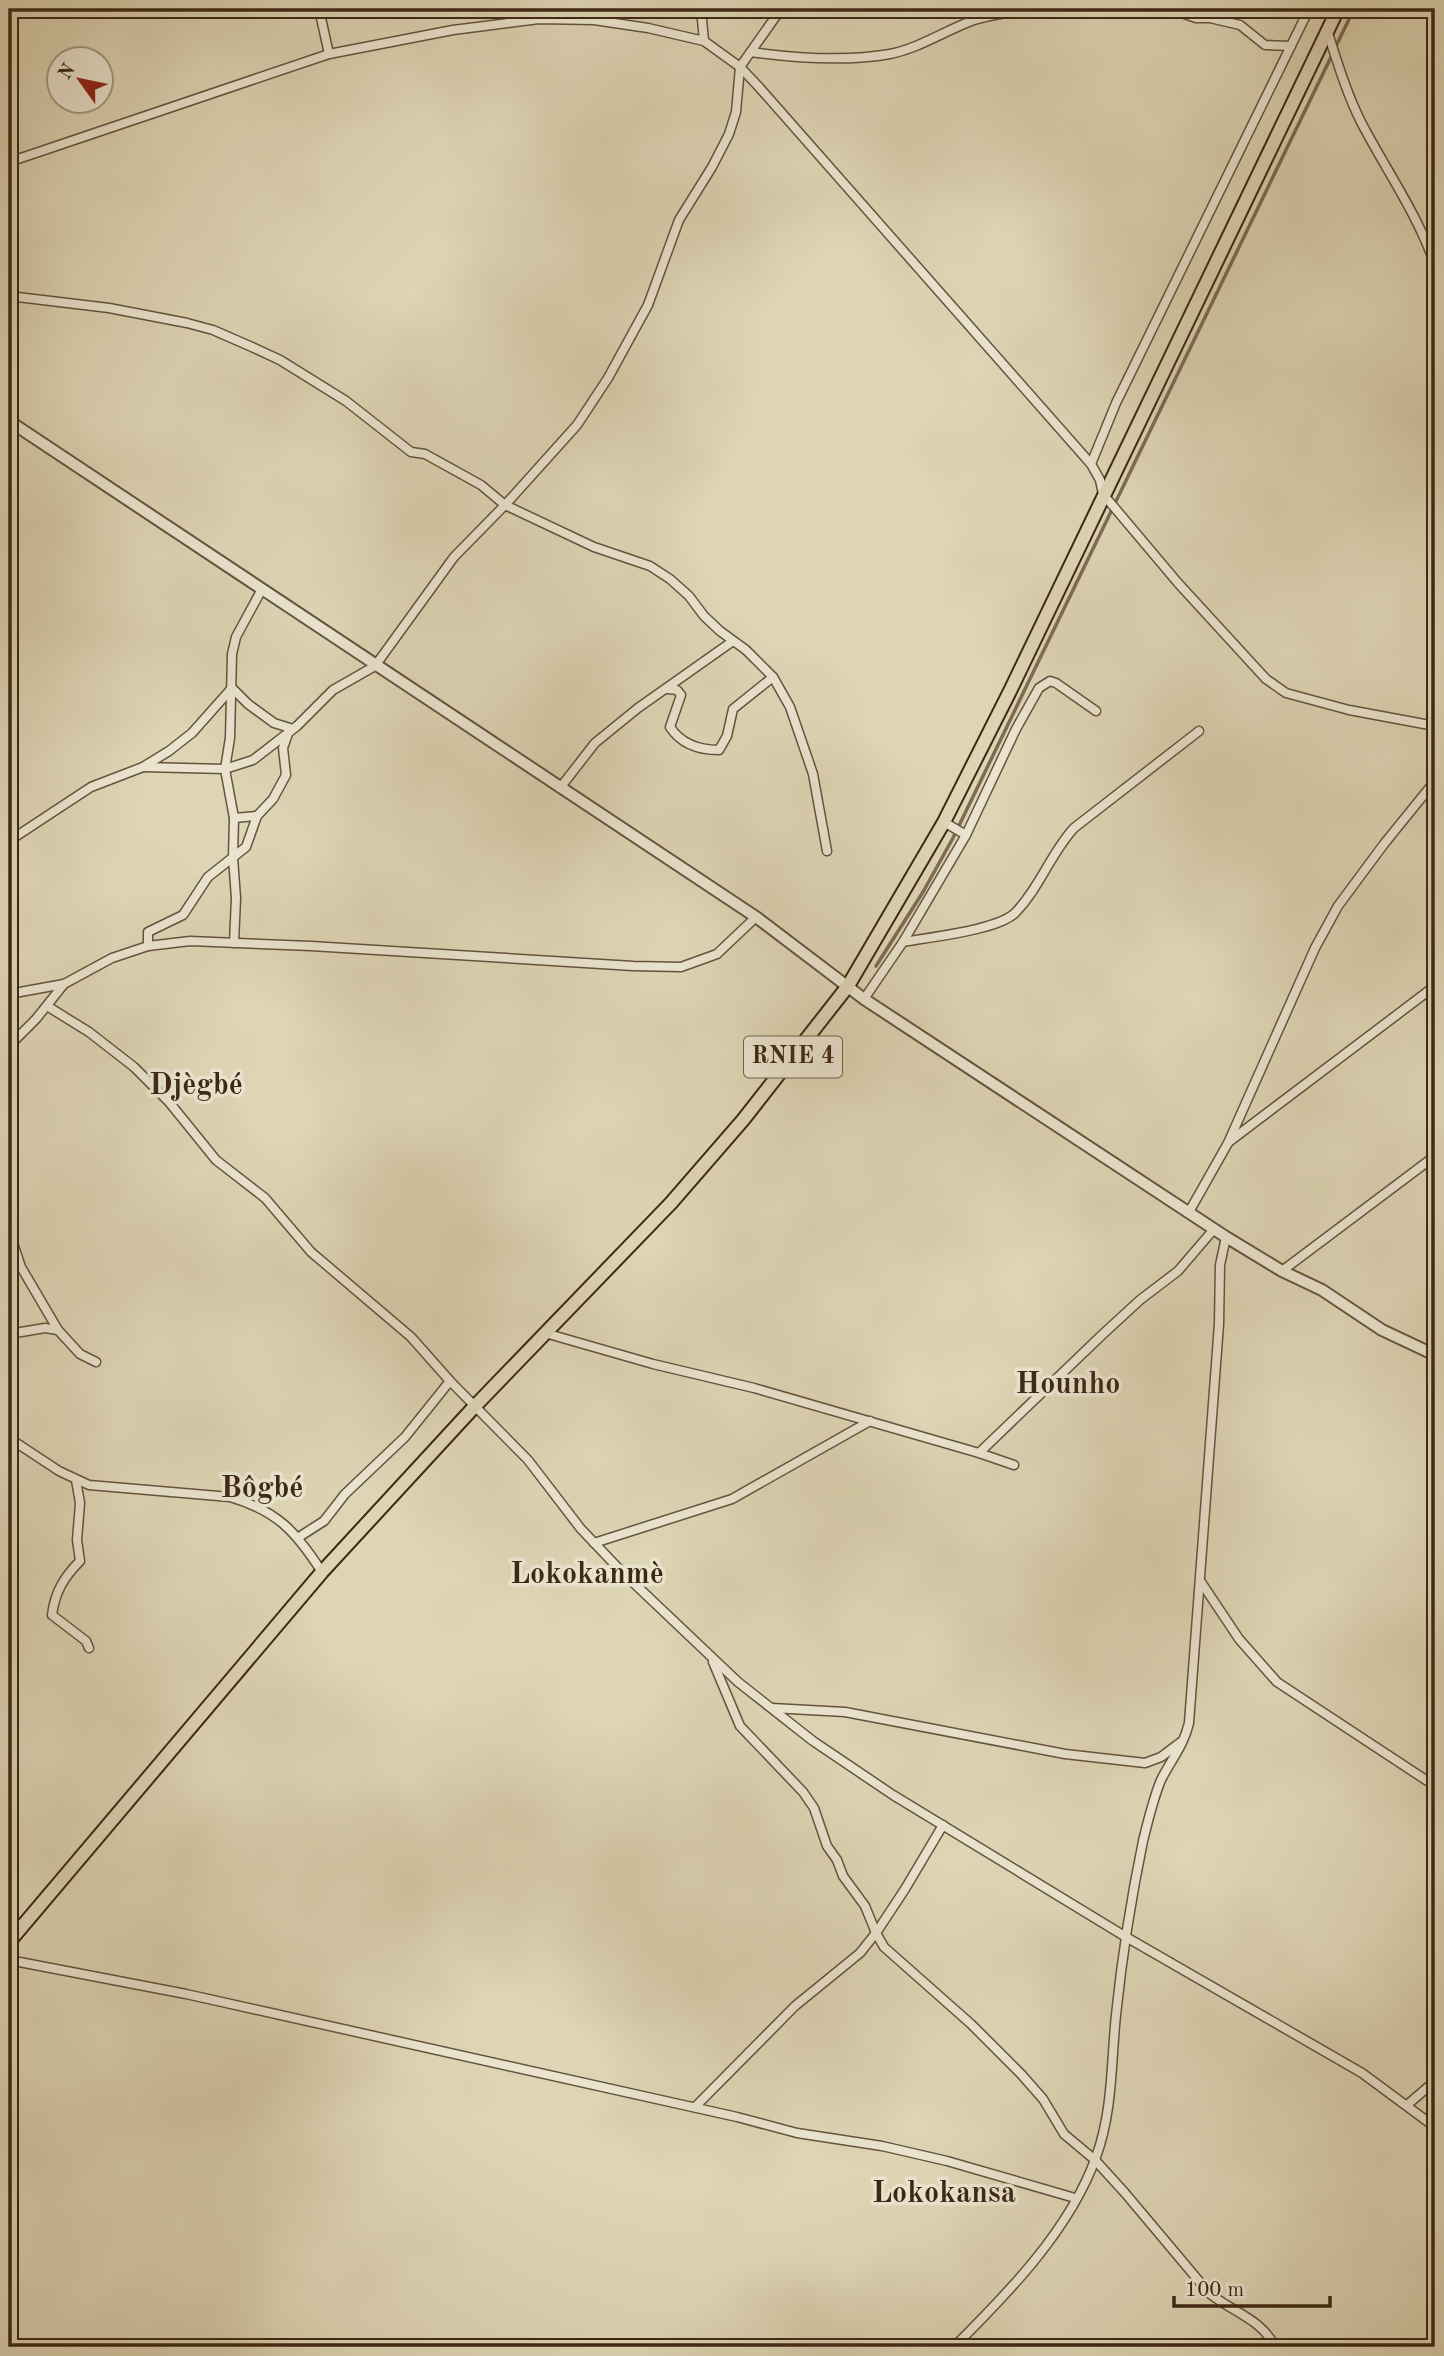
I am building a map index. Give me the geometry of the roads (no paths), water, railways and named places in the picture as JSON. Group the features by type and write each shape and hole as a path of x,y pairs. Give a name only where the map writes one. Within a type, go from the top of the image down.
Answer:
{"main road":[{"name":"RNIE 4","path":"9,1942 322,1572 475,1406 671,1203 734,1131 848,986 949,824 1104,494 1338,9"}],"street":[{"path":"319,9 329,54"},
{"path":"701,9 704,41"},
{"path":"143,767 225,769 253,760 333,690 374,666 454,557 577,425 634,333 648,305 679,220 729,134 736,112 740,67 781,9"},
{"path":"751,52 833,58 890,53 938,37 972,21 1032,9"},
{"path":"1179,9 1182,13 1196,18 1210,18 1240,25 1265,45 1291,46"},
{"path":"1091,464 1116,403 1309,9"},
{"path":"9,162 329,54 453,30 539,19 594,20 648,28 704,41 740,67 1091,464 1104,494 1178,583 1266,679 1286,693 1349,710 1435,726"},
{"path":"1327,30 1344,84 1360,121 1433,250 1435,265"},
{"path":"9,296 122,310 212,330 280,360 346,401 411,452 425,454 481,485 505,505 594,547 650,566 670,579 689,596 704,616 773,677 790,707 813,774 827,850"},
{"path":"9,421 374,666 756,917 864,999 1226,1237 1282,1271 1322,1290 1382,1331 1435,1355"},
{"path":"233,943 236,898 234,818 225,769 230,738 232,654 236,637 262,589"},
{"path":"560,788 595,743 638,708 733,641"},
{"path":"668,689 677,690 681,695 670,727 675,736 702,750 719,750 727,736 733,709 773,677"},
{"path":"864,999 904,942 1039,688 1050,681 1056,683 1096,711"},
{"path":"148,946 148,932 183,915 216,868 246,847 257,816 273,799 286,775 283,748 290,728 274,723 232,688"},
{"path":"9,841 91,787 143,767 169,751 192,733 232,688"},
{"path":"904,942 984,928 1010,918 1023,903 1061,842 1074,828 1199,731"},
{"path":"1189,1212 1228,1143 1315,948 1338,906 1435,781"},
{"path":"234,818 257,816"},
{"path":"949,824 964,833"},
{"path":"9,993 64,984 112,958 148,946 190,941 681,967 717,954 756,917"},
{"path":"9,1046 64,984"},
{"path":"1228,1143 1435,986"},
{"path":"47,1006 89,1031 134,1067 169,1102 216,1160 265,1198 311,1252 411,1337 528,1460 594,1543 712,1659 772,1708 813,1741 893,1795 1126,1937 1362,2073 1435,2127"},
{"path":"1282,1271 1435,1156"},
{"path":"979,1453 1102,1334 1140,1300 1178,1272 1214,1229"},
{"path":"9,1231 21,1267 58,1330 79,1354 96,1362"},
{"path":"954,2347 998,2302 1059,2230 1095,2160 1108,2114 1126,1937 1144,1839 1156,1793 1164,1774 1186,1739 1189,1723 1219,1324 1220,1265 1226,1237"},
{"path":"9,1334 45,1328 58,1330"},
{"path":"545,1333 653,1364 754,1388 1014,1465"},
{"path":"299,1538 324,1521 345,1494 405,1437 450,1381"},
{"path":"594,1543 732,1499 870,1421"},
{"path":"9,1438 76,1480 106,1487 230,1497 244,1502 282,1521 299,1538 322,1572"},
{"path":"76,1480 80,1503 77,1540 80,1561 60,1587 52,1615 86,1641 89,1648"},
{"path":"1201,1581 1239,1639 1278,1682 1435,1787"},
{"path":"712,1659 740,1726 803,1792 814,1808 827,1846 843,1876 865,1906 884,1947 971,2024 1021,2074 1043,2099 1064,2134 1095,2160 1209,2293 1225,2306 1258,2324 1269,2334 1275,2347"},
{"path":"772,1708 845,1712 1065,1754 1144,1763 1161,1757 1186,1739"},
{"path":"695,2108 795,2006 860,1953 876,1933 943,1825"},
{"path":"9,1959 186,1994 797,2133 882,2146 947,2161 1075,2199"},
{"path":"1407,2105 1435,2081"}],"waterway":[{"path":"1335,48 1354,9"},
{"path":"876,966 923,892 953,838 1332,55"}],"district":[{"name":"Djègbé","path":"196,1086"},
{"name":"Hounho","path":"1068,1385"},
{"name":"Bôgbé","path":"262,1489"},
{"name":"Lokokanmè","path":"587,1575"},
{"name":"Lokokansa","path":"944,2194"}]}
